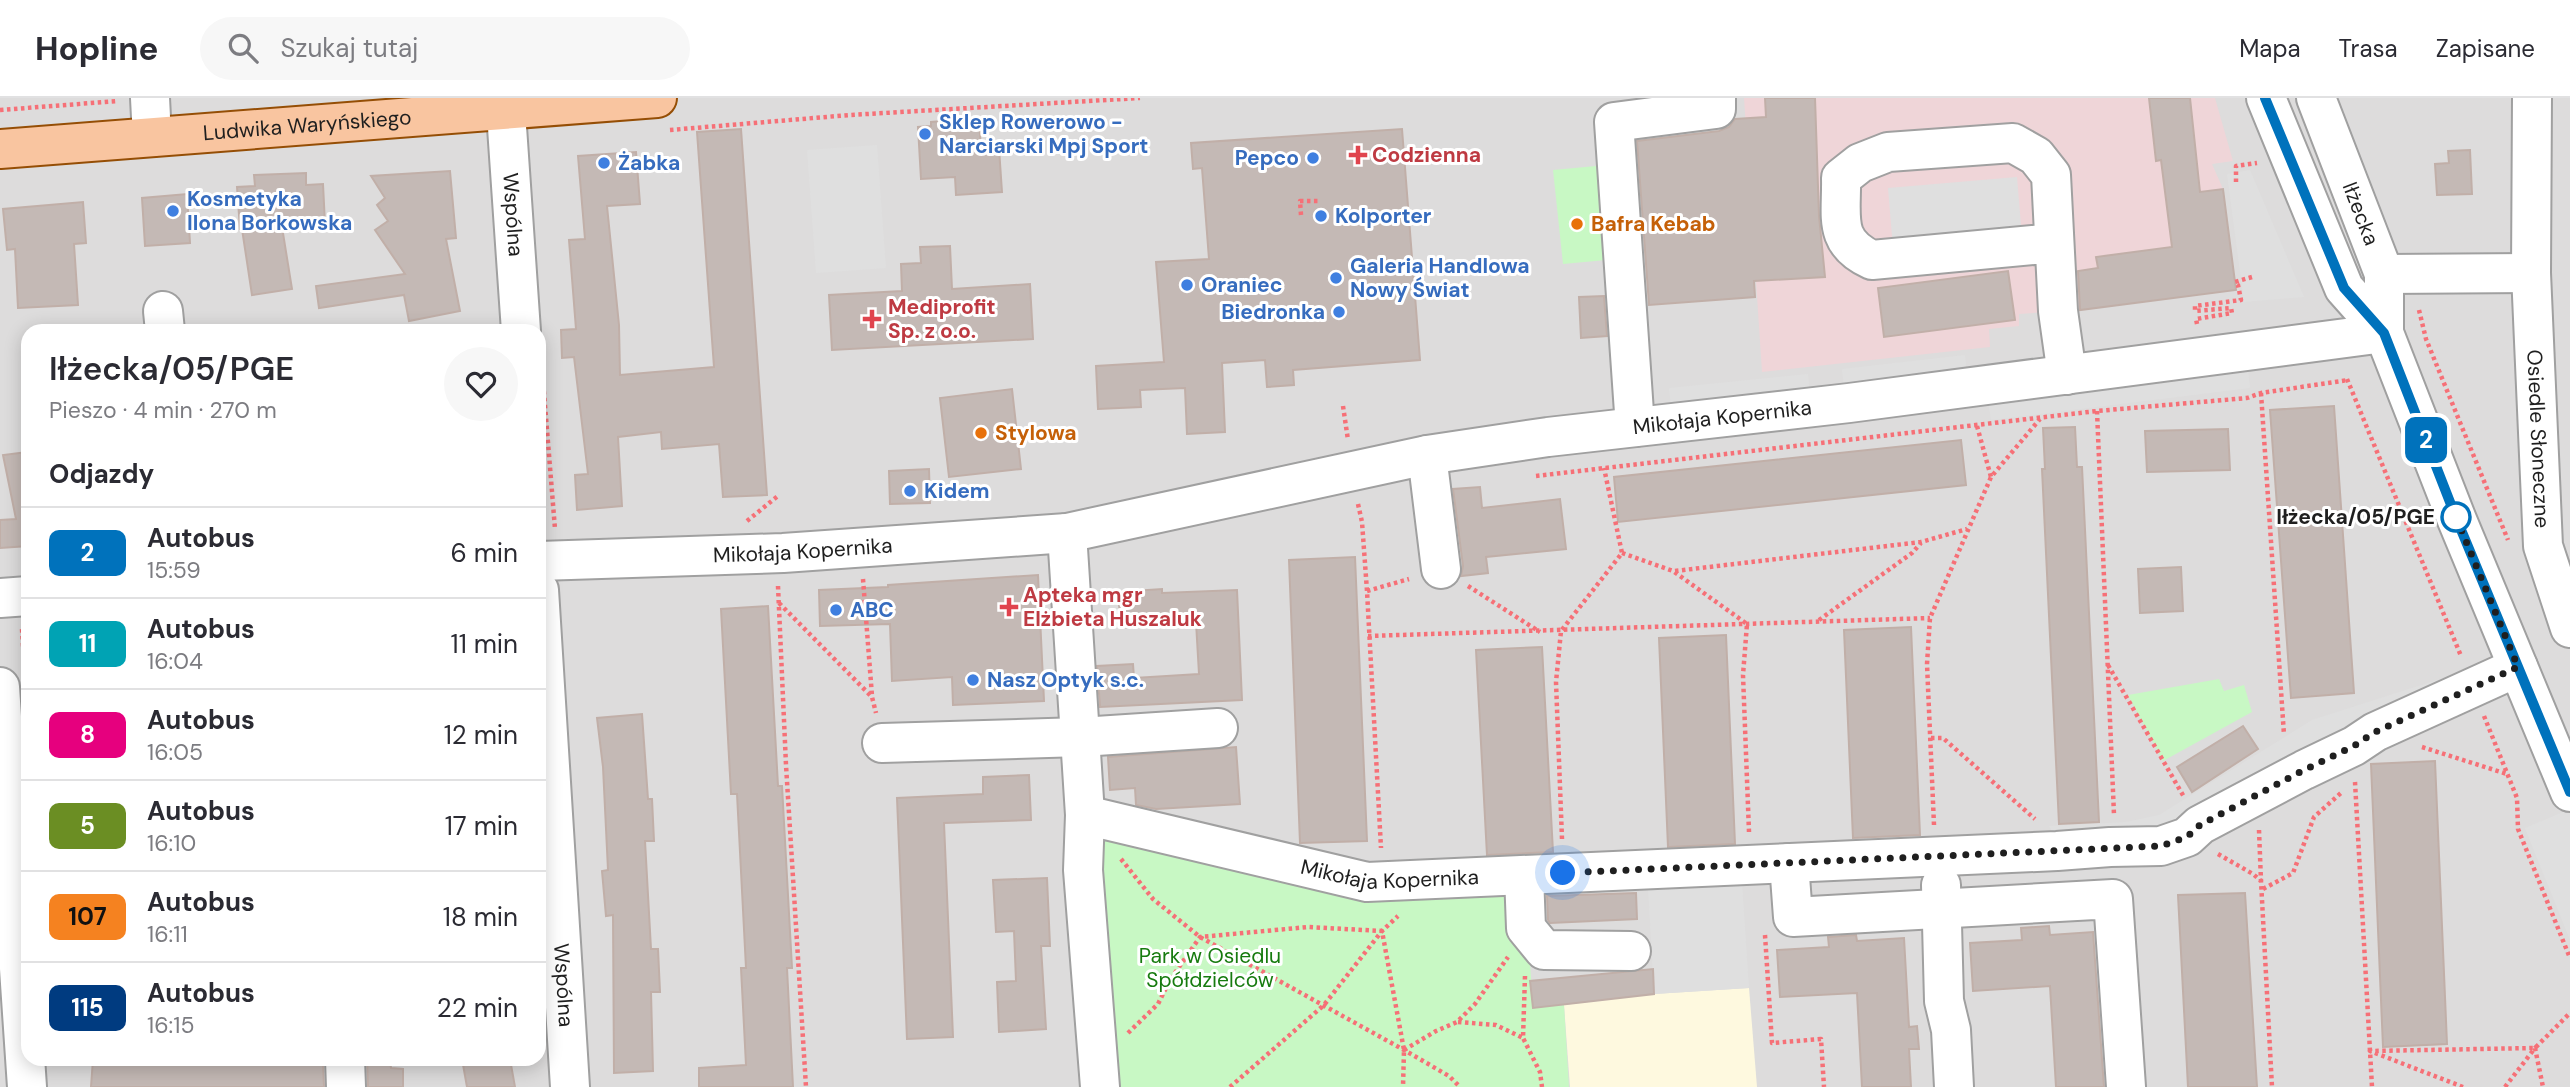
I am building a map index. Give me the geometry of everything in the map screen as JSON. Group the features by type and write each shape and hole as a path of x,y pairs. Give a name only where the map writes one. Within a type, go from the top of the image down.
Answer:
{"main road":[{"name":"Ludwika Waryńskiego","path":"0,149 505,104 657,98"}],"street":[{"path":"1635,427 1614,122 1716,108 1716,98"},
{"name":"Iłżecka","path":"2266,98 2344,288 2384,333 2457,520 2570,792"},
{"name":"Iłżecka","path":"2316,98 2397,274 2384,333"},
{"name":"Osiedle Słoneczne","path":"2532,98 2531,273 2543,546 2567,610"},
{"path":"136,99 152,137"},
{"name":"Wspólna","path":"505,104 529,324"},
{"path":"2054,243 1872,260 1854,252 1842,233 1841,178 1860,163 1888,152 2013,143 2036,156 2050,175 2054,243 2058,311 2067,375"},
{"path":"2397,274 2531,273"},
{"name":"Mikołaja Kopernika","path":"547,548 783,552 1067,533 1427,455 1548,436 1982,386 2384,333"},
{"path":"1427,455 1441,569"},
{"path":"1067,533 1085,815 1083,870 1099,1075"},
{"path":"0,598 21,596"},
{"path":"2183,836 2258,794 2354,746 2375,732 2518,667"},
{"path":"0,687 21,998"},
{"name":"Wspólna","path":"546,702 570,1087"},
{"path":"882,743 1081,737 1217,728"},
{"name":"Mikołaja Kopernika","path":"1085,815 1367,882 1392,897 1524,875 2057,851 2110,847 2183,836"},
{"path":"2110,847 2126,1087"},
{"path":"1937,856 1942,909 1944,1001 1951,1030 1954,1087"},
{"path":"1789,863 1793,916 2113,899"},
{"path":"1524,875 1526,928 1544,950 1631,951"},
{"path":"26,1066 27,1087"},
{"path":"345,1066 346,1087"}],"path":[{"path":"0,110 136,99"},
{"path":"2235,182 2236,166 2259,163 2254,152"},
{"path":"1301,215 1300,201 1319,201"},
{"path":"2397,274 2509,544"},
{"path":"2198,331 2196,319 2232,313 2231,308 2195,311 2195,306 2241,300 2235,282 2252,277"},
{"path":"2333,339 2517,798 2518,829 2570,958"},
{"path":"2261,393 2284,735"},
{"path":"2097,411 2114,823 2110,847"},
{"path":"1937,856 1927,664 1930,618 1992,477 2040,418"},
{"path":"1977,426 1992,477"},
{"path":"1563,873 1556,682 1561,631 1622,552 1604,468"},
{"path":"740,527 779,495"},
{"path":"1230,1087 1324,1005 1382,931 1392,897 1377,807 1362,522 1356,496"},
{"path":"1673,571 1921,542 1968,529"},
{"path":"1818,621 1912,554 1921,542"},
{"path":"1622,552 1673,571 1747,624"},
{"path":"863,575 872,697 882,743"},
{"path":"778,581 786,765 806,1087"},
{"path":"779,603 872,697"},
{"path":"1368,636 1930,618"},
{"path":"1747,624 1743,675 1750,865"},
{"path":"2108,665 2183,836 2242,867 2261,881"},
{"path":"2375,732 2507,774"},
{"path":"1930,738 1943,738 2040,823 2057,851"},
{"path":"2263,889 2293,873 2314,817 2355,780 2372,1087"},
{"path":"2258,794 2272,1087"},
{"path":"1120,858 1153,899 1200,937 1404,1050 1449,1076 1460,1087"},
{"path":"1793,916 1764,921 1772,1043 1821,1039 1824,1087"},
{"path":"1099,1075 1158,1004 1170,980 1200,937 1308,927 1382,931"},
{"path":"1404,1050 1457,1022 1475,1004 1526,928"},
{"path":"1526,928 1523,1038 1541,1072 1542,1087"},
{"path":"1382,931 1404,1050 1403,1087"},
{"path":"2505,1087 2535,1048 2570,1013"},
{"path":"1457,1022 1496,1025 1523,1038"},
{"path":"2370,1051 2535,1048"},
{"path":"2535,1048 2543,1087"},
{"path":"2370,1051 2463,1087"}],"shaded area":[{"path":"0,98 2570,98 2570,1087 0,1087"},
{"path":"1744,98 2215,98 2233,161 2212,164 2223,189 2236,290 2078,310 2019,314 2019,326 1989,329 1990,347 1762,372"},
{"path":"877,145 886,268 816,273 807,150"},
{"path":"2250,170 2304,297 2244,302 2227,174"},
{"path":"2017,177 2022,237 1893,248 1888,188"},
{"path":"1965,355 1967,375 1844,389 1842,369"},
{"path":"2248,369 2250,388 1991,420 1988,401"},
{"path":"1808,374 1810,395 1671,409 1669,388"},
{"path":"2443,678 2448,694 2188,829 2060,844 2049,826 2126,822 2159,815 2312,720"},
{"path":"2570,809 2570,940 2525,828"},
{"path":"1742,882 1749,988 1654,994 1648,888"},
{"path":"1749,988 1757,1087 1570,1087 1564,1005 1654,994"}],"green space":[{"path":"1607,165 1617,259 1563,264 1553,170"},
{"path":"2219,679 2224,691 2244,685 2252,712 2163,761 2128,695"},
{"name":"Park w Osiedlu Spółdzielców","path":"1085,815 1367,882 1524,875 1533,1007 1564,1005 1569,1087 1100,1087"}],"building":[{"path":"1765,98 1815,98 1819,216 1825,277 1754,281 1755,297 1649,305 1637,141 1719,131 1729,127 1735,119 1766,117"},
{"path":"2149,98 2190,98 2200,192 2223,189 2236,290 2080,310 2078,271 2098,268 2096,257 2172,247 2161,160 2156,161"},
{"path":"979,118 981,150 999,148 1002,192 956,195 955,177 921,179 918,127 931,126 931,122"},
{"path":"741,129 767,495 723,497 719,444 662,449 661,432 618,437 622,506 577,510 575,475 588,474 574,357 562,358 561,330 576,329 569,240 585,239 578,156 636,152 640,204 607,206 619,325 620,375 714,367 697,132"},
{"name":"Galeria Handlowa Nowy Świat","path":"1402,129 1420,360 1293,370 1294,385 1267,387 1265,360 1222,363 1225,432 1187,434 1185,388 1140,390 1141,407 1098,409 1096,366 1164,362 1156,262 1209,259 1202,168 1193,169 1191,143"},
{"path":"2470,150 2472,194 2437,195 2435,164 2449,163 2448,151"},
{"path":"450,171 456,238 446,239 460,311 409,321 404,295 319,308 316,286 405,274 375,230 388,221 377,205 385,198 371,176"},
{"path":"306,173 306,185 323,184 325,224 282,227 292,289 252,295 240,229 237,187 255,186 254,175"},
{"path":"187,194 190,243 145,246 142,198"},
{"path":"83,202 86,243 74,244 78,305 18,308 15,249 7,250 3,209"},
{"path":"950,246 952,289 1030,284 1033,339 832,350 829,295 902,291 901,264 921,263 920,247"},
{"path":"2008,271 2015,320 1884,337 1878,288"},
{"path":"1604,296 1607,336 1581,338 1579,297"},
{"name":"Stylowa","path":"1012,389 1021,469 949,477 940,398"},
{"path":"2334,406 2354,693 2291,698 2270,410"},
{"path":"2075,427 2077,467 2082,467 2099,822 2059,824 2042,469 2045,469 2043,428"},
{"path":"2228,429 2230,470 2147,472 2145,431"},
{"path":"1961,440 1966,485 1618,522 1614,477"},
{"path":"21,453 21,546 0,548 0,520 16,519 3,455"},
{"path":"929,469 930,503 890,504 889,471"},
{"path":"1480,487 1482,508 1560,499 1566,549 1486,557 1488,573 1461,576 1463,566 1453,489"},
{"path":"1355,557 1367,841 1300,843 1289,560"},
{"path":"2181,567 2183,611 2140,613 2138,569"},
{"path":"1038,575 1044,701 953,705 952,677 892,681 890,624 820,626 819,590"},
{"path":"1162,589 1162,593 1237,590 1242,700 1100,707 1097,666 1133,664 1134,678 1199,674 1196,622 1121,628 1118,592"},
{"path":"768,606 792,968 787,968 793,1087 699,1087 699,1068 746,1065 741,968 746,968 737,794 731,794 721,609"},
{"path":"1911,627 1920,835 1853,838 1844,630"},
{"path":"1726,635 1735,844 1668,847 1659,638"},
{"path":"1542,647 1553,852 1487,855 1476,650"},
{"path":"642,714 654,841 645,841 651,949 658,949 660,992 651,992 653,1071 614,1073 613,915 606,916 602,871 608,870 603,767 597,718"},
{"path":"2243,726 2258,749 2192,792 2177,767"},
{"path":"1236,747 1240,804 1156,809 1136,805 1135,788 1110,790 1108,757"},
{"path":"2435,761 2447,1044 2383,1047 2371,764"},
{"path":"1029,775 1031,820 944,823 953,1037 907,1039 897,798 983,794 983,777"},
{"path":"1047,878 1050,946 1041,946 1046,1029 999,1032 997,982 1016,981 1014,931 996,932 993,880"},
{"path":"1636,893 1637,919 1550,923 1548,920 1547,896"},
{"path":"2245,893 2257,1087 2188,1087 2178,895"},
{"path":"2049,926 2050,935 2093,932 2104,1087 2056,1087 2050,986 1973,991 1970,943 2022,940 2021,928"},
{"path":"1856,935 1857,941 1904,938 1909,1027 1917,1026 1919,1049 1909,1049 1911,1087 1862,1087 1857,993 1780,997 1777,950 1829,947 1828,937"},
{"path":"1653,969 1654,994 1533,1008 1530,981"},
{"path":"92,1066 323,1066 324,1087 91,1087"},
{"path":"367,1066 403,1069 403,1087 368,1087"},
{"path":"463,1066 511,1066 515,1087 467,1087"}],"bus line":[{"name":"2","path":"2265,98 2344,288 2384,333 2457,520 2570,792"}],"place":[{"name":"Sklep Rowerowo - Narciarski Mpj Sport","path":"925,134"},
{"name":"Codzienna","path":"1358,155"},
{"name":"Pepco","path":"1313,158"},
{"name":"Żabka","path":"604,163"},
{"name":"Kosmetyka Ilona Borkowska","path":"173,211"},
{"name":"Kolporter","path":"1321,216"},
{"name":"Bafra Kebab","path":"1577,224"},
{"name":"Galeria Handlowa Nowy Świat","path":"1336,278"},
{"name":"Oraniec","path":"1187,285"},
{"name":"Biedronka","path":"1339,312"},
{"name":"Mediprofit Sp. z o.o.","path":"872,319"},
{"name":"Stylowa","path":"981,433"},
{"name":"Kidem","path":"910,491"},
{"name":"Iłżecka/05/PGE","path":"2456,517"},
{"name":"Apteka mgr Elżbieta Huszaluk","path":"1009,607"},
{"name":"ABC","path":"836,610"},
{"name":"Nasz Optyk s.c.","path":"973,680"}],"route":[{"path":"1563,873 2161,846 2187,837 2200,825 2354,746 2375,732 2518,667 2456,517"}]}
